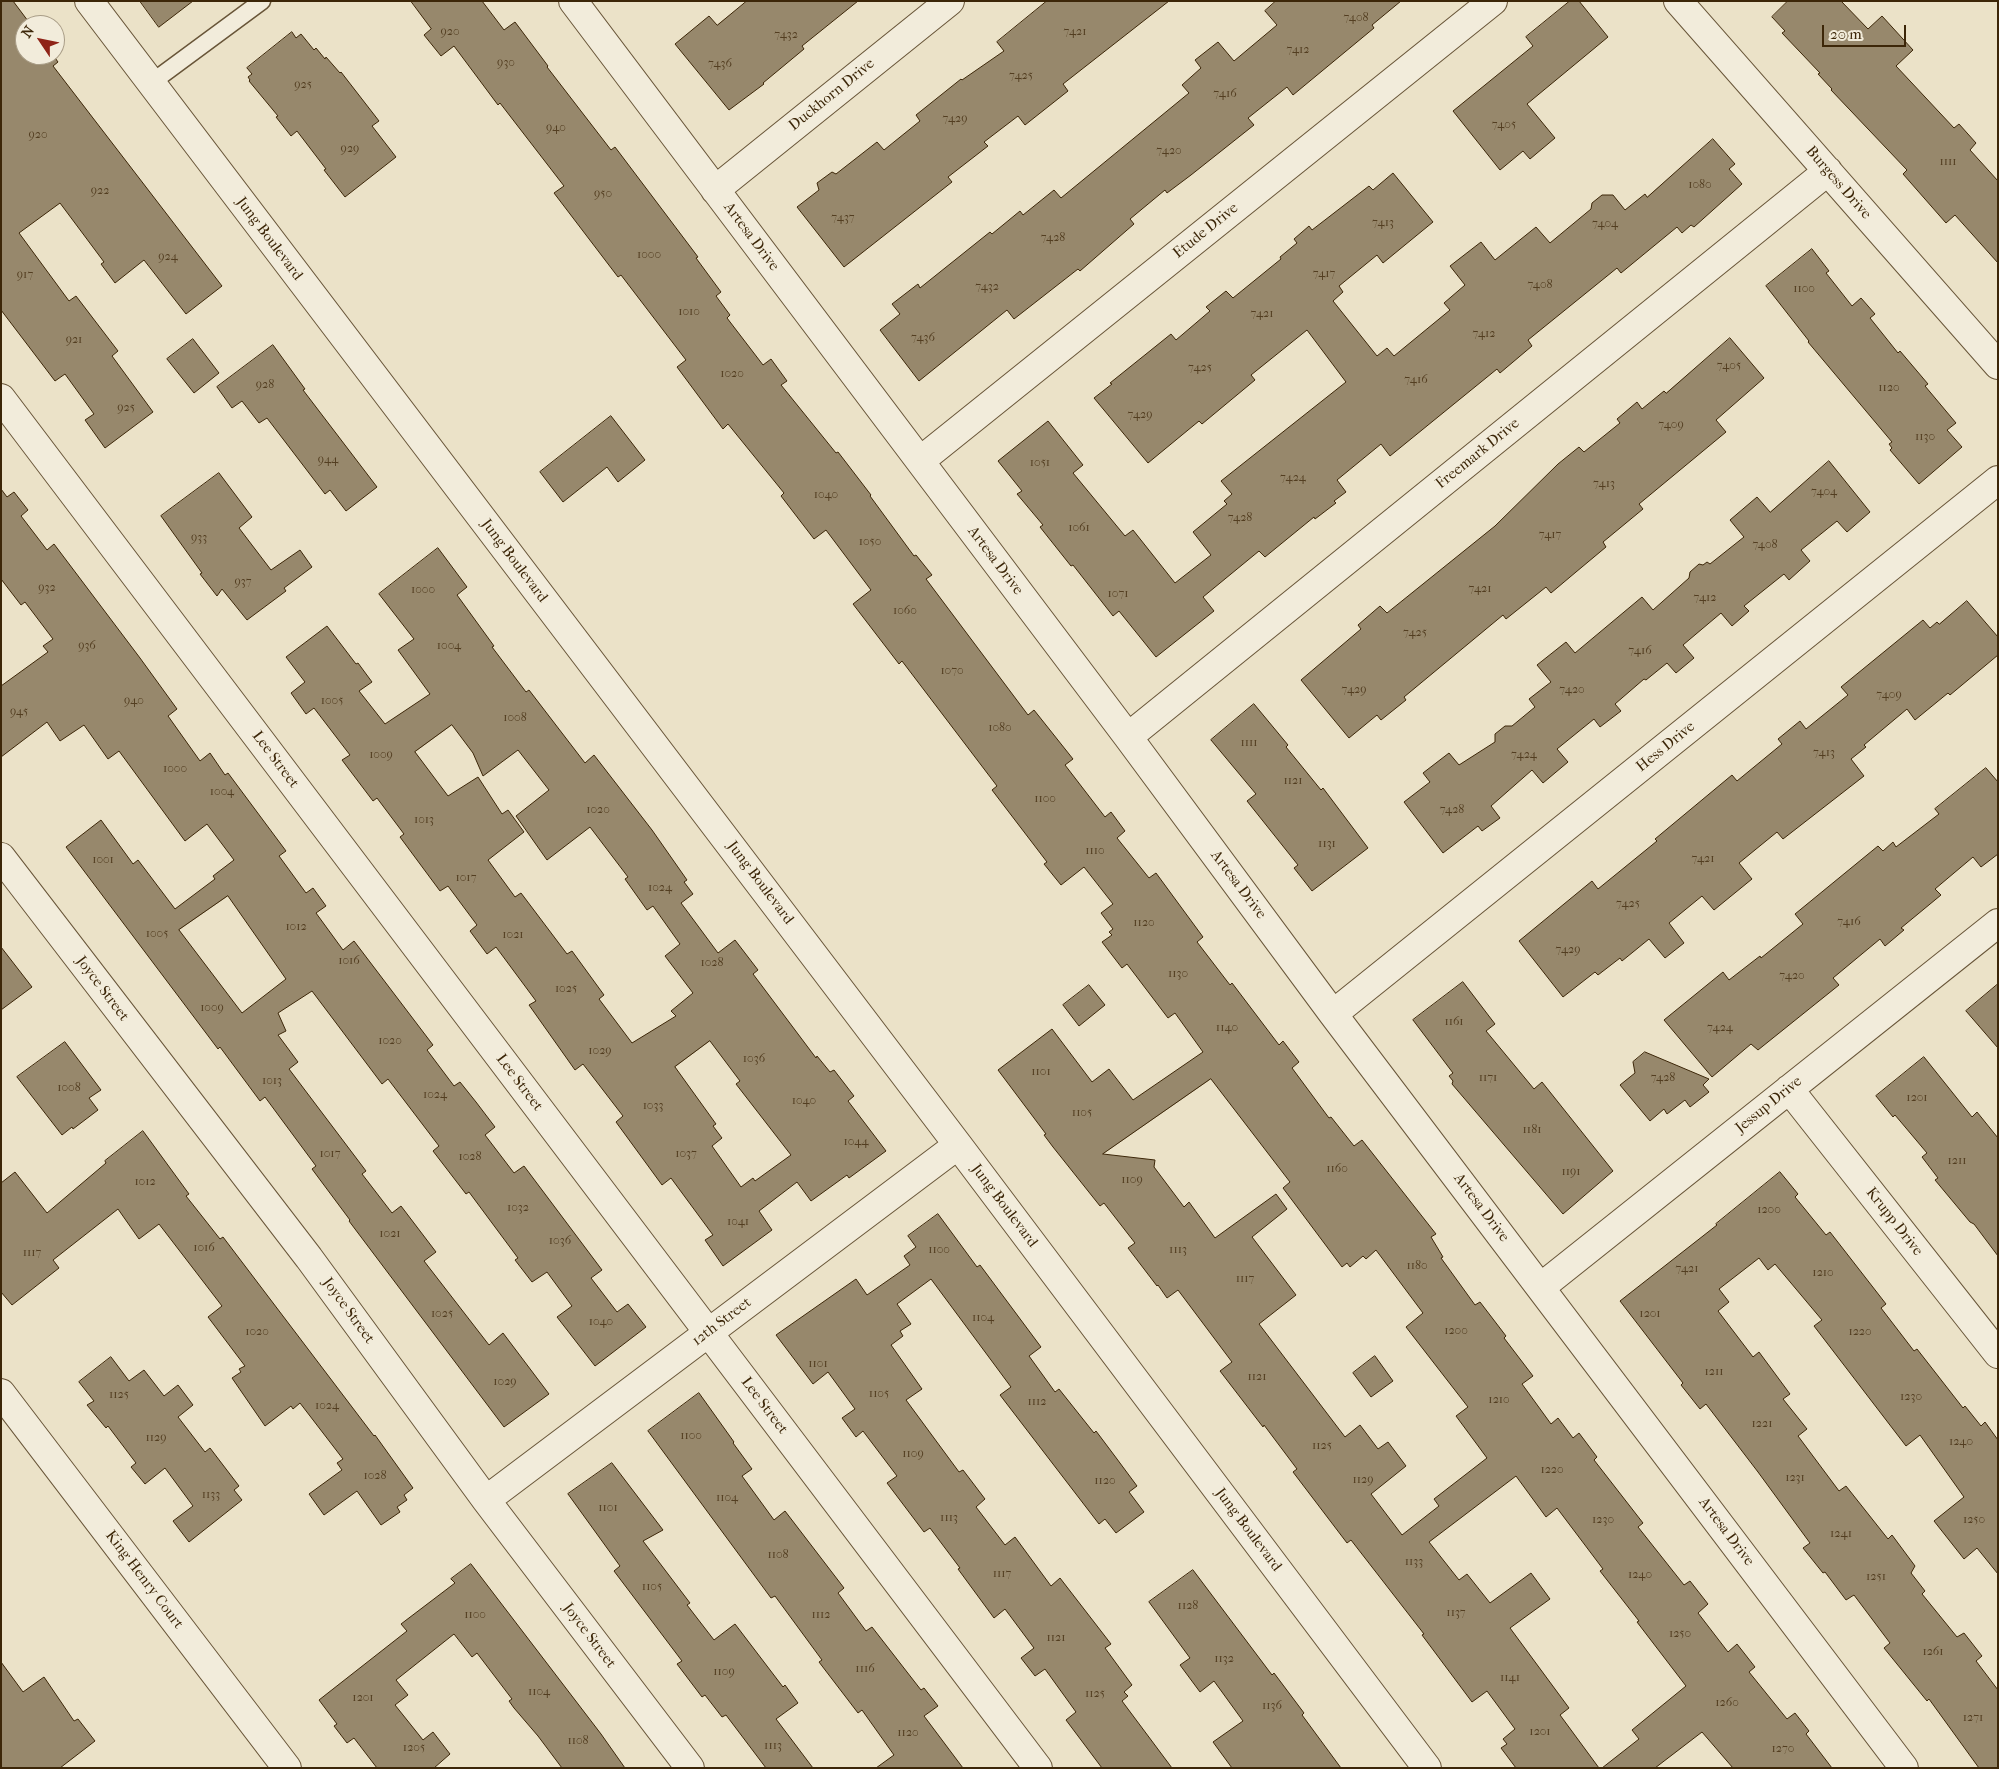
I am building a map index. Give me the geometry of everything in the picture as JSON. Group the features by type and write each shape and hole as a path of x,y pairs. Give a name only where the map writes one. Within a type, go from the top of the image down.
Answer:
{"street":[{"name":"Jung Boulevard","path":"89,1 958,1145 1427,1768"},
{"name":"Artesa Drive","path":"573,1 1128,737 1334,1014 1904,1768"},
{"name":"Duckhorn Drive","path":"715,190 950,1"},
{"name":"Etude Drive","path":"920,461 1493,1"},
{"name":"Burgess Drive","path":"1678,1 1998,365"},
{"name":"Freemark Drive","path":"1128,737 1828,171"},
{"name":"Lee Street","path":"1,398 1038,1768"},
{"name":"Hess Drive","path":"1334,1014 1998,480"},
{"name":"Joyce Street","path":"1,857 309,1258 486,1500 690,1768"},
{"name":"Jessup Drive","path":"1541,1287 1998,923"},
{"name":"Krupp Drive","path":"1789,1089 1998,1354"},
{"name":"12th Street","path":"486,1500 958,1145"},
{"name":"King Henry Court","path":"1,1393 287,1768"}],"lane":[{"path":"151,83 262,1"}],"building":[{"path":"1,1 13,1 24,15 15,15 15,65 54,65 53,66 222,286 186,314 144,260 115,283 101,264 104,262 60,203 19,233 69,301 76,296 118,351 112,356 153,412 105,448 85,420 94,414 65,374 55,381 1,310"},
{"path":"140,1 193,1 159,27"},
{"path":"411,1 482,1 504,30 515,22 611,150 615,147 698,257 696,258 721,292 716,296 730,315 727,318 763,365 771,359 787,381 781,385 836,453 838,452 914,556 916,555 932,575 926,579 1028,715 1034,710 1073,759 1065,765 1105,817 1111,812 1125,831 1117,838 1149,878 1156,873 1203,937 1197,942 1230,985 1232,983 1279,1045 1283,1041 1299,1062 1292,1068 1329,1118 1331,1117 1354,1146 1362,1140 1436,1234 1431,1237 1443,1257 1441,1258 1475,1305 1480,1302 1533,1376 1522,1384 1551,1424 1558,1418 1573,1438 1579,1433 1597,1457 1594,1460 1643,1523 1638,1527 1684,1585 1690,1581 1708,1604 1698,1613 1728,1652 1737,1644 1755,1667 1749,1672 1787,1719 1795,1713 1809,1731 1806,1734 1832,1768 1733,1768 1702,1732 1655,1768 1602,1768 1639,1739 1632,1730 1686,1686 1600,1571 1603,1569 1557,1508 1546,1517 1516,1476 1429,1542 1459,1580 1467,1574 1490,1603 1531,1573 1550,1599 1510,1628 1569,1708 1560,1715 1599,1768 1516,1768 1501,1748 1507,1744 1503,1739 1515,1729 1487,1691 1472,1702 1422,1635 1424,1634 1351,1540 1347,1543 1293,1472 1297,1469 1220,1371 1232,1362 1178,1290 1167,1298 1157,1286 1128,1248 1135,1243 1104,1203 1100,1206 1053,1147 1044,1135 1046,1134 998,1070 1052,1029 1092,1082 1109,1069 1133,1100 1203,1052 1175,1013 1168,1018 1127,964 1122,968 1102,942 1112,935 1109,932 1113,929 1101,913 1113,904 1084,867 1061,885 1044,864 1047,862 992,790 997,786 902,661 899,664 853,604 871,590 826,530 814,539 781,496 784,493 728,424 723,429 677,367 686,360 621,275 618,277 554,193 564,186 500,103 498,105 454,46 441,56 424,35 431,29","holes":["1211,1079 1290,1182 1283,1188 1342,1267 1347,1263 1350,1267 1363,1256 1366,1259 1376,1250 1423,1313 1406,1327 1468,1407 1456,1416 1487,1458 1434,1499 1439,1506 1402,1535 1371,1494 1406,1466 1388,1442 1378,1449 1360,1425 1345,1437 1259,1324 1296,1295 1252,1237 1287,1209 1276,1194 1215,1238 1189,1202 1184,1207 1154,1167 1155,1160 1103,1154"]},
{"path":"747,1 858,1 802,46 804,49 764,84 729,110 675,44 709,16 717,25"},
{"path":"1047,1 1169,1 1063,84 1068,91 1025,125 1018,116 984,142 988,146 948,177 952,182 844,267 797,207 819,190 817,183 832,172 836,174 877,142 884,150 920,121 916,115 961,79 1004,51 997,42"},
{"path":"1276,1 1401,1 1372,25 1374,28 1293,95 1287,87 1248,118 1254,125 1167,193 1165,190 1130,219 1134,224 1080,271 1078,269 1014,319 1007,310 919,381 880,330 900,314 892,304 918,284 920,288 990,232 992,234 1020,211 1023,215 1054,190 1061,198 1189,93 1182,85 1201,68 1195,60 1218,42 1234,61 1277,25 1265,11"},
{"path":"1570,1 1579,1 1608,37 1527,104 1555,138 1530,159 1523,151 1500,170 1453,111 1533,46 1526,37"},
{"path":"1788,1 1841,1 1868,29 1882,16 1913,50 1896,66 1954,128 1959,124 1976,143 1970,150 1998,181 1998,263 1955,215 1946,223 1903,174 1907,170 1831,90 1818,74 1820,73 1782,33 1785,31 1772,17"},
{"path":"292,32 296,38 301,34 314,50 316,48 325,59 326,57 341,72 379,121 372,126 396,157 345,197 297,131 291,136 276,117 278,116 249,81 248,77 252,74 247,68"},
{"path":"1713,139 1735,164 1729,169 1742,184 1694,227 1691,225 1682,233 1677,227 1621,273 1617,268 1528,340 1532,346 1500,373 1497,369 1390,456 1381,444 1337,480 1346,492 1334,501 1336,503 1315,519 1314,517 1265,557 1259,551 1203,597 1214,611 1156,657 1119,611 1113,616 1073,565 1071,566 1040,527 1043,525 1017,494 1022,491 998,461 1048,421 1083,465 1073,473 1125,536 1133,530 1175,583 1211,555 1193,532 1227,504 1224,501 1232,494 1221,481 1346,382 1307,330 1251,375 1255,380 1202,424 1199,421 1148,463 1094,398 1112,384 1110,383 1171,334 1176,340 1210,311 1206,307 1226,291 1233,298 1281,259 1280,257 1297,243 1294,239 1309,226 1312,230 1369,186 1373,190 1393,173 1433,222 1383,263 1377,255 1339,286 1343,292 1333,301 1377,356 1387,348 1394,356 1450,310 1444,303 1465,285 1450,266 1481,242 1495,260 1536,227 1550,243 1591,209 1592,203 1602,195 1613,195 1625,210 1645,194 1647,197"},
{"path":"1812,249 1829,271 1826,273 1852,306 1861,298 1875,314 1870,318 1898,353 1900,351 1928,384 1925,386 1956,423 1947,430 1962,447 1919,484 1890,450 1892,448 1889,444 1892,442 1808,342 1766,286"},
{"path":"1730,338 1764,378 1716,420 1726,432 1639,504 1643,509 1603,542 1606,547 1551,593 1546,587 1506,619 1503,615 1404,697 1406,700 1381,720 1377,715 1349,738 1301,680 1361,629 1358,625 1380,606 1387,613 1495,526 1558,464 1579,447 1584,452 1620,423 1617,419 1637,402 1642,409 1664,391 1666,393"},
{"path":"193,339 219,373 194,393 167,359"},
{"path":"273,345 305,389 303,390 377,487 346,511 330,490 325,494 267,418 259,423 242,401 232,408 217,387"},
{"path":"611,416 645,460 618,482 607,467 563,502 540,472"},
{"path":"1829,461 1870,512 1847,532 1837,521 1801,550 1810,561 1789,580 1784,574 1744,606 1749,611 1732,626 1721,613 1683,645 1694,658 1676,673 1667,663 1646,680 1644,679 1615,704 1621,711 1600,727 1594,719 1557,749 1568,762 1543,783 1532,770 1491,806 1500,818 1482,831 1478,826 1443,853 1404,802 1430,782 1423,773 1449,753 1459,765 1495,742 1495,734 1505,726 1512,726 1535,707 1529,699 1551,682 1537,665 1566,642 1575,653 1642,597 1653,610 1689,578 1690,572 1699,564 1703,565 1707,562 1710,564 1744,537 1730,520 1757,497 1770,512"},
{"path":"219,473 252,517 239,528 271,570 300,550 312,567 284,588 286,591 247,620 222,589 217,596 161,516"},
{"path":"1,489 7,497 14,492 28,510 21,516 47,550 54,544 140,658 177,709 168,716 200,761 210,753 225,775 228,773 286,851 279,856 306,893 313,888 326,906 316,913 343,950 354,941 433,1045 427,1050 454,1086 460,1082 495,1127 485,1135 514,1173 524,1166 602,1270 591,1278 617,1312 628,1304 646,1327 595,1366 557,1317 572,1306 547,1272 532,1282 515,1260 518,1258 469,1192 466,1194 433,1151 439,1146 388,1079 382,1084 312,991 278,1013 286,1031 278,1035 298,1062 289,1069 366,1171 362,1174 392,1213 401,1206 436,1252 424,1261 489,1345 503,1333 549,1394 504,1427 349,1221 312,1169 316,1166 265,1097 260,1101 220,1047 218,1049 66,847 101,820 133,864 138,860 175,909 215,879 213,876 234,860 207,824 185,841 119,751 108,759 84,725 60,741 47,722 1,757 1,686 48,652 43,646 53,639 25,602 21,605 1,579","holes":["228,896 286,979 242,1013 179,930"]},
{"path":"438,548 467,587 457,595 494,646 492,647 526,692 529,690 585,763 594,755 652,830 687,880 684,882 693,894 681,903 718,953 735,940 758,970 753,974 816,1058 817,1056 830,1072 834,1070 854,1096 848,1101 886,1151 849,1178 847,1175 811,1201 797,1182 759,1211 772,1230 723,1266 705,1240 713,1235 671,1178 662,1185 616,1122 623,1116 583,1064 575,1070 529,1005 536,1001 496,947 487,954 470,931 477,925 448,886 440,891 400,837 404,834 377,798 373,801 342,760 350,755 314,708 306,714 291,693 305,682 286,657 327,626 372,682 359,691 385,724 430,694 398,650 414,639 379,594","holes":["452,725 473,753 483,776 518,750 549,790 516,816 547,860 590,827 628,877 625,879 647,910 653,906 680,944 665,956 693,993 671,1011 676,1016 632,1043 599,999 604,995 572,951 567,954 521,893 515,897 488,860 524,832 508,810 502,814 478,777 448,796 415,752","710,1041 740,1081 736,1084 791,1155 755,1181 753,1178 741,1187 712,1146 722,1138 713,1126 716,1124 675,1067"]},
{"path":"1967,601 1998,637 1998,655 1950,695 1948,693 1915,720 1907,709 1864,745 1866,747 1851,759 1864,776 1783,839 1777,832 1739,863 1752,879 1714,910 1702,896 1669,923 1684,943 1665,958 1649,939 1622,961 1620,958 1598,975 1595,972 1563,997 1519,941 1592,881 1598,889 1657,841 1655,839 1732,775 1737,781 1782,744 1778,739 1800,721 1806,729 1848,695 1841,687 1923,620 1930,628 1937,622 1939,624"},
{"path":"1254,704 1288,745 1286,747 1321,790 1323,788 1368,848 1312,891 1294,868 1298,865 1247,801 1256,794 1211,740"},
{"path":"1986,768 1998,782 1998,854 1981,867 1973,857 1935,889 1941,895 1901,928 1904,930 1885,946 1880,939 1833,978 1839,985 1758,1050 1751,1044 1712,1077 1664,1020 1723,972 1729,980 1760,956 1761,958 1803,924 1795,914 1878,846 1883,851 1893,842 1896,847 1939,814 1935,809"},
{"path":"1,947 32,987 1,1010"},
{"path":"1463,982 1495,1024 1486,1031 1534,1089 1542,1082 1613,1171 1563,1214 1452,1084 1453,1081 1449,1076 1453,1073 1413,1020"},
{"path":"1998,984 1998,1048 1966,1011"},
{"path":"1089,985 1105,1005 1079,1026 1063,1005"},
{"path":"65,1042 101,1090 89,1098 98,1110 62,1135 17,1077"},
{"path":"1645,1052 1709,1079 1703,1085 1709,1092 1690,1107 1685,1100 1667,1114 1664,1109 1650,1121 1620,1085 1635,1073 1633,1062"},
{"path":"1924,1057 1972,1117 1977,1112 1998,1138 1998,1256 1974,1224 1970,1222 1935,1180 1938,1178 1922,1157 1927,1153 1876,1096"},
{"path":"143,1131 189,1194 186,1196 220,1239 223,1237 375,1435 413,1488 404,1495 407,1500 397,1507 400,1512 381,1525 357,1491 324,1515 309,1494 342,1470 337,1463 343,1459 300,1403 293,1409 291,1406 265,1426 232,1378 241,1372 239,1369 245,1366 208,1317 222,1306 159,1224 139,1239 118,1209 53,1260 59,1268 12,1305 1,1292 1,1183 15,1172 47,1213 106,1163 105,1161"},
{"path":"1780,1172 1798,1194 1795,1197 1826,1235 1830,1232 1886,1304 1881,1308 1914,1351 1917,1349 1963,1408 1965,1406 1981,1426 1985,1422 1998,1440 1998,1574 1977,1548 1964,1559 1934,1521 1964,1497 1920,1435 1906,1446 1814,1326 1822,1320 1775,1264 1768,1270 1759,1258 1719,1289 1729,1302 1718,1311 1753,1357 1759,1352 1790,1394 1783,1399 1807,1429 1798,1436 1839,1491 1846,1486 1888,1539 1892,1535 1915,1566 1911,1573 1925,1591 1922,1594 1957,1637 1964,1633 1982,1656 1976,1661 1998,1690 1998,1768 1979,1768 1929,1699 1927,1701 1884,1648 1890,1643 1854,1595 1846,1600 1825,1572 1823,1573 1803,1548 1810,1543 1758,1472 1706,1404 1700,1409 1681,1385 1683,1383 1620,1301 1717,1225"},
{"path":"938,1214 977,1267 980,1265 1041,1347 1029,1356 1055,1392 1059,1389 1094,1433 1096,1431 1137,1486 1129,1492 1144,1512 1116,1533 1105,1519 1099,1524 1000,1395 1011,1387 931,1279 897,1304 911,1324 900,1331 903,1336 891,1345 922,1389 906,1400 959,1472 963,1470 985,1499 976,1507 1005,1545 1015,1537 1051,1586 1060,1578 1111,1644 1105,1648 1132,1685 1124,1692 1128,1696 1122,1701 1172,1768 1102,1768 1066,1720 1076,1712 1045,1669 1035,1676 1021,1658 1034,1648 1005,1609 994,1618 930,1528 924,1532 887,1483 897,1476 863,1431 856,1437 842,1418 855,1409 828,1372 813,1384 776,1335 856,1279 867,1295 910,1265 904,1256 916,1247 908,1236"},
{"path":"1375,1356 1393,1381 1371,1397 1353,1373"},
{"path":"111,1357 129,1381 144,1370 164,1396 178,1385 193,1405 178,1417 205,1452 210,1448 239,1486 234,1490 242,1500 189,1542 173,1521 193,1506 165,1468 145,1484 131,1467 136,1463 108,1426 106,1428 87,1405 94,1401 79,1382"},
{"path":"699,1393 752,1469 742,1476 774,1520 785,1511 844,1588 838,1593 866,1631 872,1627 921,1690 924,1688 938,1706 924,1716 963,1768 876,1768 894,1755 862,1710 858,1713 819,1662 822,1660 775,1596 771,1598 648,1431"},
{"path":"612,1463 663,1530 643,1541 690,1603 687,1605 714,1640 735,1624 783,1687 785,1685 798,1703 776,1719 813,1768 766,1768 726,1715 722,1717 705,1695 702,1697 677,1664 682,1661 614,1571 620,1566 568,1494"},
{"path":"471,1564 625,1768 562,1768 514,1708 509,1701 512,1699 477,1653 472,1657 454,1634 396,1680 408,1695 395,1705 423,1740 433,1732 450,1754 434,1768 377,1768 354,1738 347,1743 334,1726 337,1724 319,1700 407,1631 401,1624 455,1583 451,1579"},
{"path":"1193,1570 1272,1675 1274,1673 1304,1713 1302,1715 1341,1768 1232,1768 1213,1742 1243,1721 1214,1681 1200,1692 1180,1665 1190,1658 1149,1602"},
{"path":"1,1662 23,1692 44,1677 74,1721 78,1719 95,1741 60,1768 1,1768"}]}
